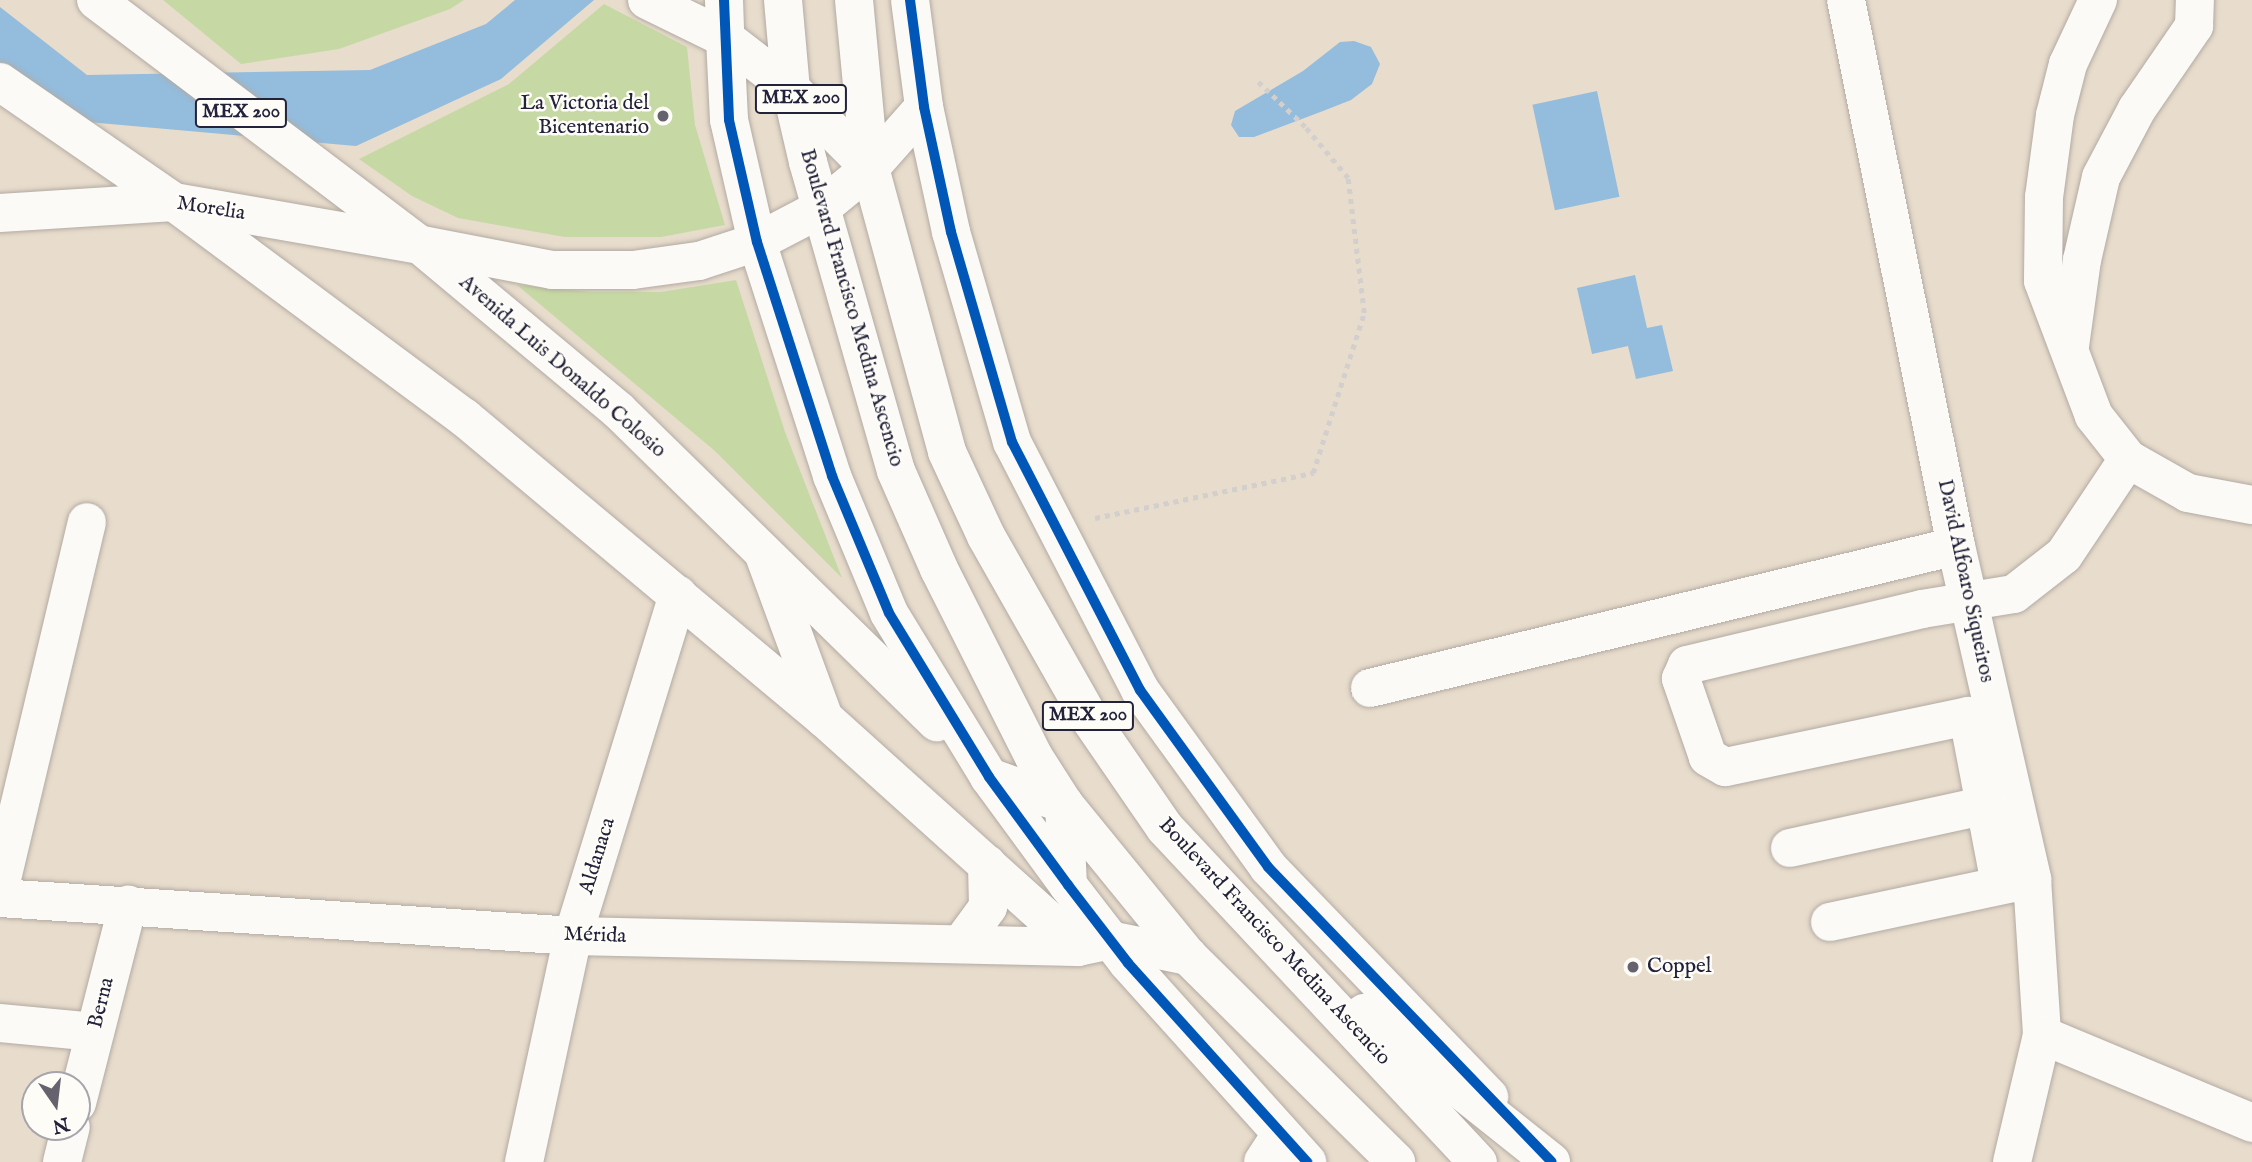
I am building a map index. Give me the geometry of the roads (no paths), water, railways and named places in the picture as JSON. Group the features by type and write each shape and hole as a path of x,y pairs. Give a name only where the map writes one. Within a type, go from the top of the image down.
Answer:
{"main road":[{"name":"Avenida Luis Donaldo Colosio","path":"96,0 318,172 420,245 619,411 760,547 989,777"},
{"name":"MEX 200","path":"647,0 725,38 791,89 870,168"},
{"path":"724,0 729,120 757,242 832,476 889,612 989,777 1068,885 1094,944"},
{"name":"Boulevard Francisco Medina Ascencio","path":"783,0 791,89 820,209 896,471 945,581 1034,757 1064,804 1188,956 1396,1162"},
{"name":"Boulevard Francisco Medina Ascencio","path":"854,0 870,168 947,452 986,536 1090,719 1165,828 1478,1162"},
{"path":"910,0 924,107 951,232 1012,442 1140,690 1268,867 1551,1162"},
{"name":"David Alfoaro Siqueiros","path":"1846,0 1969,599 1981,713 2016,881 2042,1035 2012,1162"},
{"path":"2098,0 2068,64 2055,115 2044,197 2043,281 2068,355 2094,416 2128,459 2188,493 2252,505"},
{"path":"2068,355 2082,260 2101,177 2137,109 2194,26 2195,0"},
{"path":"0,82 174,202 465,418 824,718 987,864 1094,944 1272,1149 1307,1162"},
{"name":"Morelia","path":"0,213 174,202 552,270 633,271 699,261 757,242 820,209 870,168 924,107"},
{"path":"1830,922 2016,881 1987,805 1981,713 1725,767 1709,757 1681,679 1687,666 1969,599 2014,594 2042,575 2064,555 2128,459"},
{"path":"0,887 87,522"},
{"path":"1370,688 1956,546"},
{"path":"760,547 824,718"},
{"name":"Aldanaca","path":"524,1162 573,936 678,595"},
{"path":"989,777 1064,804 1068,885"},
{"path":"1790,848 1987,805"},
{"path":"961,944 988,907 987,864"},
{"name":"Mérida","path":"0,898 128,904 573,936 1094,944 1188,956"},
{"name":"Berna","path":"85,1071 128,904"},
{"path":"1254,925 1551,1162"},
{"path":"0,1023 95,1032"},
{"path":"2042,1035 2252,1124"},
{"path":"62,1162 67,1141"}],"water":[{"path":"515,0 594,0 501,79 356,146 54,119 0,76 0,7 87,75 370,70 486,24"},
{"path":"1354,41 1371,47 1380,64 1372,84 1351,100 1254,137 1239,137 1231,125 1235,111 1303,71 1340,42"},
{"path":"1597,91 1619,197 1555,210 1532,105"},
{"path":"1635,275 1647,328 1662,325 1673,371 1636,379 1628,346 1592,354 1577,288"}],"place":[{"name":"La Victoria del Bicentenario","path":"663,116"},
{"name":"Coppel","path":"1633,967"}]}
